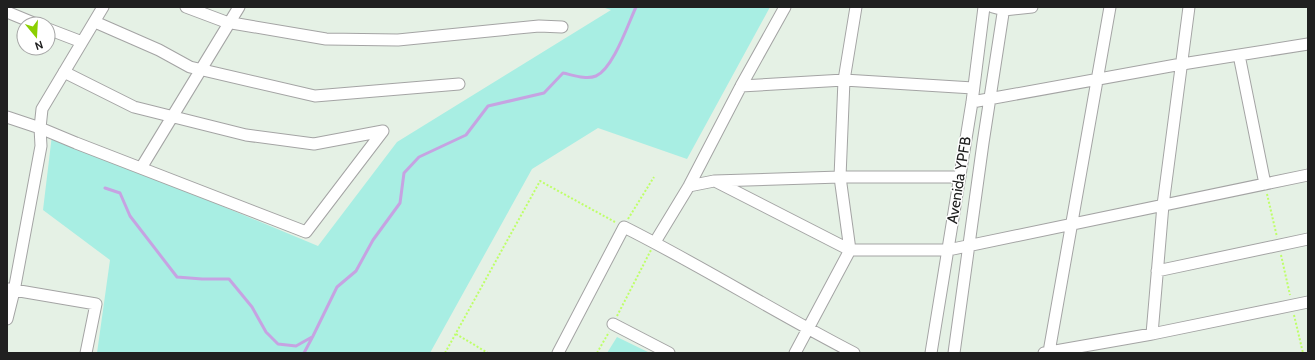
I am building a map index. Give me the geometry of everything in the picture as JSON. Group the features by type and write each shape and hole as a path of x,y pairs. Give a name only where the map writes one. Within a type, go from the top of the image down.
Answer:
{"street":[{"path":"7,318 10,290 41,146 40,128 42,109 103,7"},
{"path":"186,7 229,23 326,39 398,40 539,26 562,27"},
{"path":"141,168 239,7"},
{"path":"655,242 689,186 741,86 785,7"},
{"path":"795,353 850,250 840,178 844,80 856,7"},
{"name":"Avenida YPFB","path":"931,353 972,102 984,7"},
{"path":"1000,8 1032,7"},
{"path":"1110,7 1072,224 1047,352 1152,334 1308,302"},
{"path":"1152,334 1163,205 1189,7"},
{"name":"Avenida YPFB","path":"954,353 990,99 1000,8"},
{"path":"7,12 17,16"},
{"path":"95,22 160,50 190,67 315,96 459,84"},
{"path":"56,32 82,42"},
{"path":"972,102 1181,64 1308,44"},
{"path":"1239,55 1265,184"},
{"path":"7,118 40,128 306,232 383,131 314,144 246,134 134,107 64,72"},
{"path":"741,86 844,80 973,88"},
{"path":"714,181 850,250 948,250 1308,175"},
{"path":"689,186 714,181 960,177"},
{"path":"558,353 624,227 655,242 808,329 854,353"},
{"path":"1158,271 1308,239"},
{"path":"10,290 96,304 86,353"},
{"path":"613,324 669,353"}],"path":[{"path":"445,353 540,180 624,227 654,177"},
{"path":"1265,184 1303,353"},
{"path":"597,353 655,242"},
{"path":"456,334 488,353"}],"shaded area":[{"path":"602,7 770,7 687,159 598,128 532,169 430,353 97,353 110,260 43,210 52,135 318,246 397,142 611,10"},
{"path":"617,337 650,353 607,353"}],"waterway":[{"path":"304,353 337,287 356,271 373,240 400,203 404,173 419,157 466,135 488,106 544,93 563,73 588,78 596,76 602,72 614,56 636,7"},
{"path":"105,188 120,193 130,216 177,277 229,279 252,307 266,332 278,344 296,346 312,337"}]}
